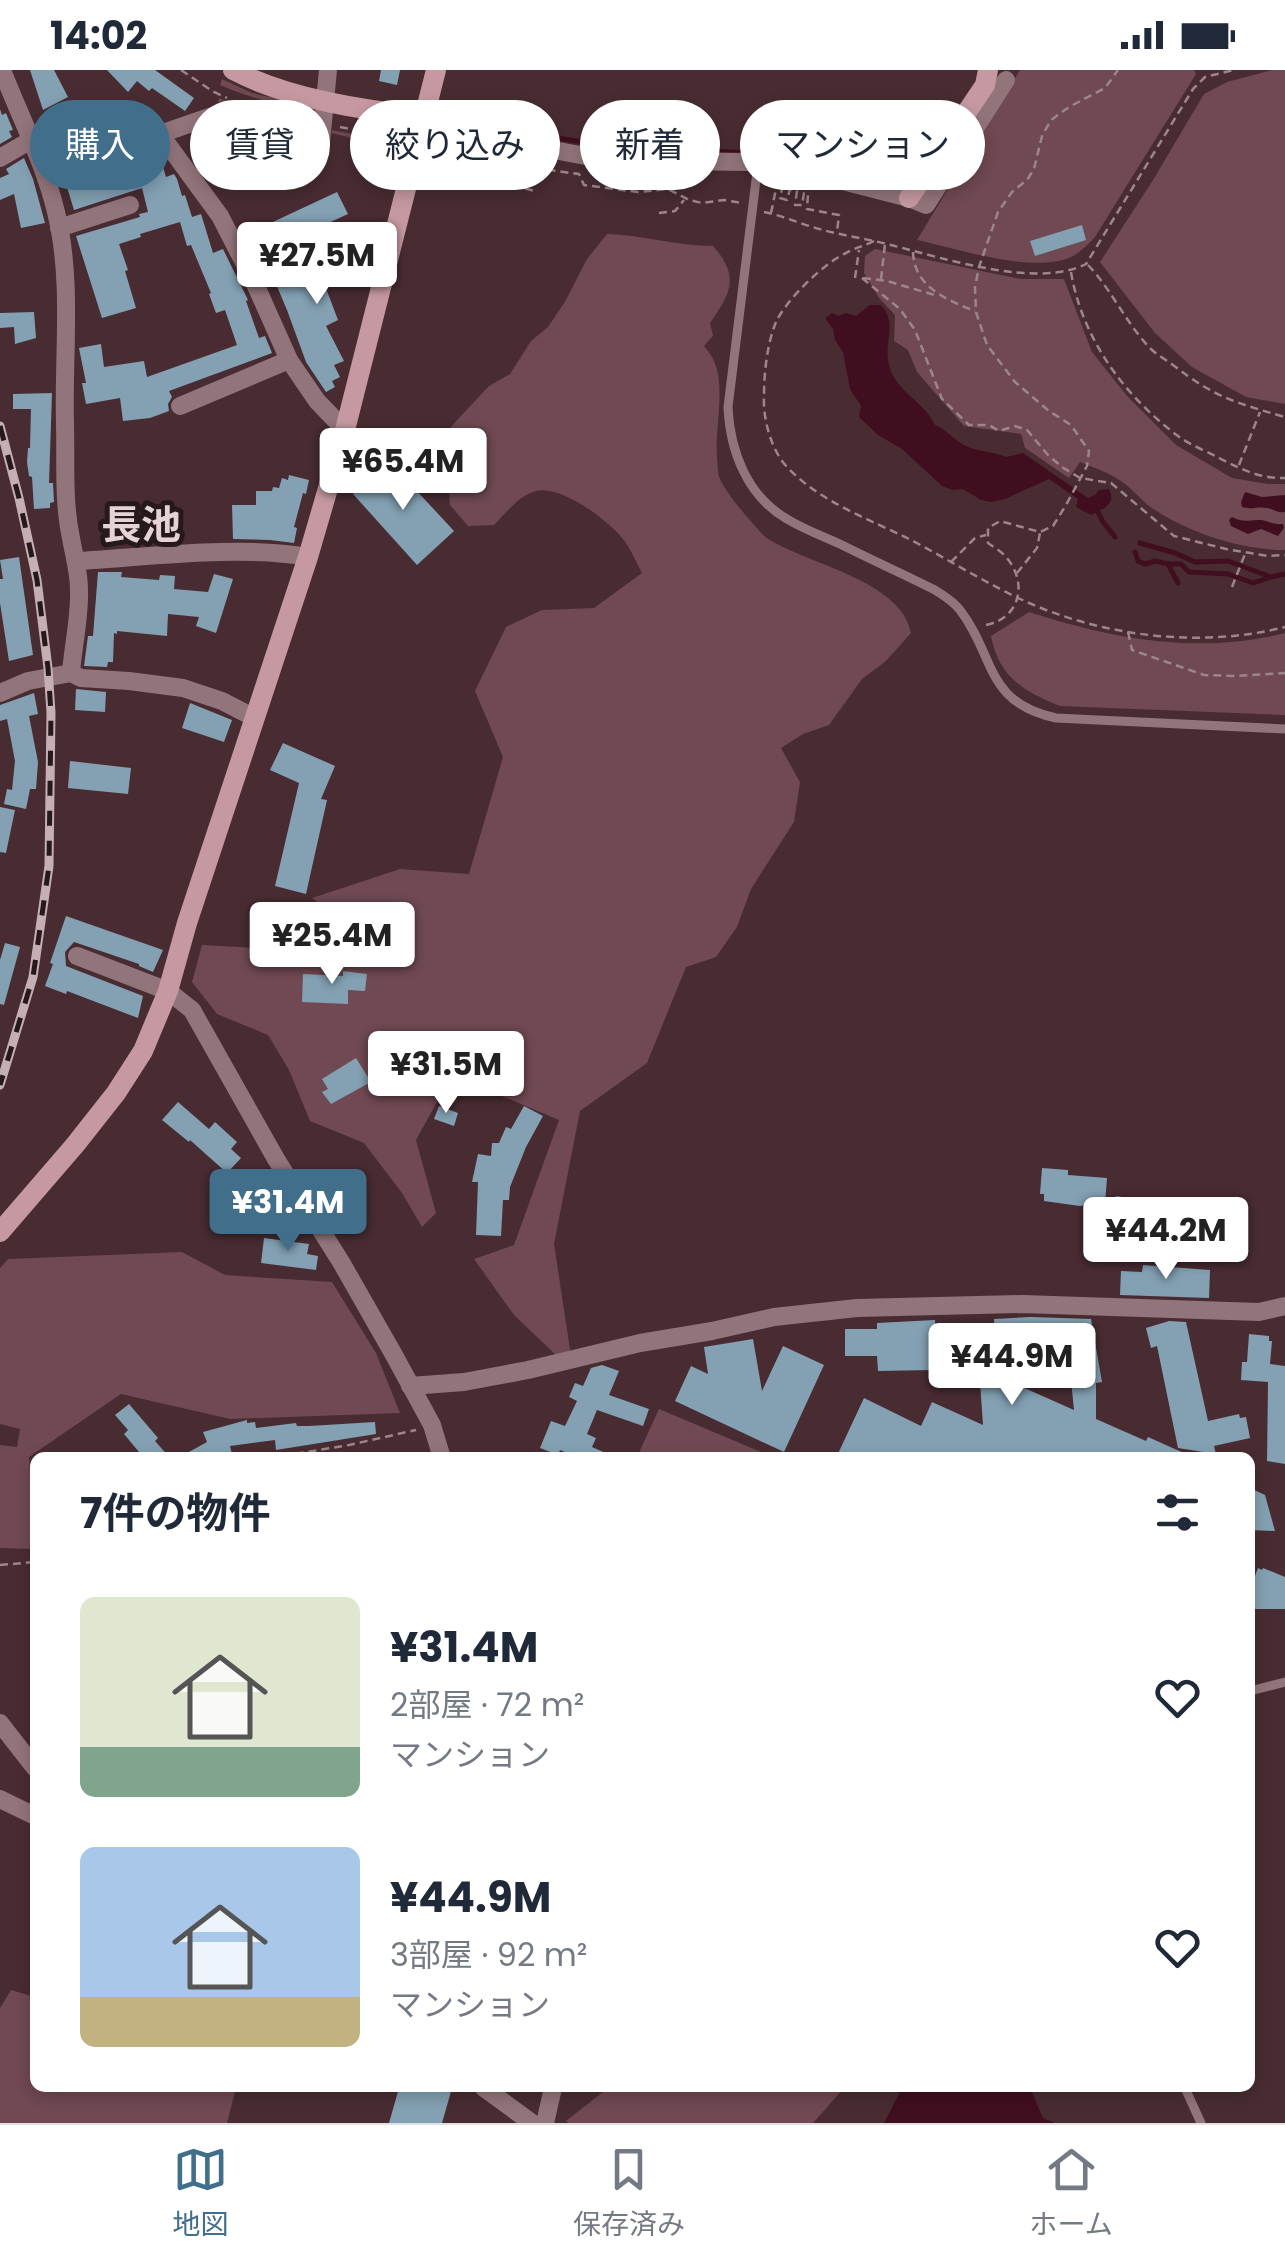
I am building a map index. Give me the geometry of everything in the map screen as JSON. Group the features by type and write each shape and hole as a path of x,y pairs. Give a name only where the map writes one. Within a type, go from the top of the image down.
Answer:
{"street":[{"path":"233,70 319,100"},
{"path":"326,100 328,70"},
{"path":"428,100 436,70"},
{"path":"2,74 30,136"},
{"path":"878,190 909,198 985,85 997,75"},
{"path":"0,158 30,141"},
{"path":"170,148 220,216 288,360 344,430"},
{"path":"560,150 607,160 740,162"},
{"path":"49,190 64,264 66,485 80,594 72,673"},
{"path":"0,1232 116,1094 143,1051 168,991 308,557 405,190"},
{"path":"59,228 130,205"},
{"path":"180,406 288,360"},
{"path":"78,562 260,553 308,557"},
{"path":"0,693 28,682 72,673 81,678 183,688 222,700 255,718"},
{"path":"76,956 168,991 192,1010 276,1159 341,1262 432,1425 440,1452"},
{"path":"410,1386 464,1382 528,1370 774,1317 857,1308 1023,1304 1259,1312 1285,1306"},
{"path":"0,1723 30,1762"},
{"path":"0,1800 30,1814"},
{"path":"489,2092 532,2123"},
{"path":"545,2123 552,2092"}],"lane":[{"path":"755,190 728,418 735,454 745,476 771,507 950,600 967,621 994,676 1023,708 1056,718 1285,728"},
{"path":"1255,1689 1285,1682"},
{"path":"1187,2092 1201,2123"}],"path":[{"path":"181,70 232,100"},
{"path":"978,627 998,623 1020,598 1017,573 1005,556 988,543 988,528 1000,520 1040,532 1053,526 1087,466 1089,451 1071,425 1015,382 987,344 976,312 979,267 998,212 1012,192 1028,180 1051,120 1105,88 1118,70"},
{"path":"1201,70 1205,76"},
{"path":"560,172 579,174 584,185 638,192 668,189 702,203 724,200 836,233 979,267 1014,272 1071,272 1086,264 1193,90 1205,76 1234,70"},
{"path":"771,214 777,183 783,184 780,198 788,200 790,189 797,190 795,205 802,205 804,193 808,194 806,209 839,215 836,233"},
{"path":"527,190 534,192"},
{"path":"659,213 674,210 685,198"},
{"path":"874,241 846,253 818,274 776,320 768,354 764,412 771,438 786,466 818,494 1020,598 1076,620 1179,638 1226,638 1285,627"},
{"path":"880,280 886,244"},
{"path":"855,278 860,249"},
{"path":"913,250 916,272 944,298"},
{"path":"1086,264 1151,350 1208,391 1234,403 1285,417"},
{"path":"1071,272 1080,314 1090,336 1132,392 1180,438 1238,468 1285,478"},
{"path":"976,312 944,298 862,278 900,309 915,330 942,399 969,425 989,425 998,431 1015,426 1027,430 1062,467 1080,478 1111,482 1174,536 1268,556 1285,555"},
{"path":"1238,468 1260,410"},
{"path":"1017,573 1037,548 1040,532"},
{"path":"951,562 975,538 988,535"},
{"path":"1232,587 1245,552"},
{"path":"1128,631 1132,650 1204,674 1285,673"},
{"path":"306,1452 432,1425"},
{"path":"0,1565 30,1562"}],"shaded area":[{"path":"1020,70 1194,70 1196,74 1095,237 1074,255 1055,262 1016,261 917,240 947,190 985,190 985,128"},
{"path":"1285,70 1285,404 1246,397 1192,367 1155,333 1100,262 1204,94 1227,82"},
{"path":"222,79 252,93 282,100 263,100 220,85"},
{"path":"332,130 350,134 350,137 331,133"},
{"path":"607,234 713,246 727,266 730,285 710,323 713,336 704,346 717,370 718,471 725,489 768,539 851,576 890,600 904,615 911,633 886,661 862,679 829,725 803,734 781,748 800,782 794,822 751,889 737,927 716,957 686,967 647,1063 580,1111 554,1244 571,1356 558,1357 514,1315 474,1259 514,1245 559,1120 452,1075 416,1140 436,1213 422,1227 364,1143 310,1121 289,1070 268,1035 217,1014 192,982 202,945 344,953 353,930 312,898 400,869 469,874 503,757 475,691 506,627 542,610 594,608 642,573 616,531 558,493 530,493 494,525 468,526 450,505 449,490 462,470 442,446 445,434 459,418 489,386 510,374 531,341 548,327 587,259"},
{"path":"875,249 1021,279 1064,279 1092,352 1127,396 1176,445 1232,478 1285,484 1285,550 1251,547 1199,532 1152,508 1121,481 1098,469 1080,462 1069,478 1025,448 1021,434 964,426 917,372 908,350 894,341 895,315 864,273 865,256"},
{"path":"870,305 881,305 886,311 887,353 895,380 935,425 974,449 1006,457 1023,453 1088,498 1099,490 1109,489 1110,503 1091,515 1076,507 1078,499 1049,479 1005,499 981,500 963,489 942,486 902,449 878,435 859,417 861,406 850,389 843,352 825,318 832,313 856,316"},
{"path":"1245,492 1262,497 1285,495 1285,512 1242,507"},
{"path":"1232,517 1283,524 1284,528 1278,536 1261,529 1248,534 1231,526"},
{"path":"1029,612 1092,630 1156,641 1220,643 1285,633 1285,715 1060,706 1015,681 995,650 991,636"},
{"path":"182,1252 225,1275 332,1282 376,1353 400,1413 230,1419 121,1394 36,1452 30,1452 30,1549 0,1548 0,1445 17,1447 20,1429 0,1424 0,1268 8,1259"},
{"path":"659,1409 761,1452 639,1452"},
{"path":"11,1990 30,1996 30,2092 235,2092 227,2123 0,2123 0,2008"},
{"path":"603,2092 840,2092 813,2123 566,2121"},
{"path":"900,2092 1032,2092 1043,2118 1055,2123 884,2123"}],"building":[{"path":"30,70 54,70 68,97 40,100"},
{"path":"107,70 155,70 194,98 185,111 137,81 128,92"},
{"path":"381,70 400,70 397,85 379,81"},
{"path":"0,109 13,130 9,131 12,137 0,144"},
{"path":"24,158 30,172 30,190 36,190 45,223 21,228 14,194 0,200 0,178 9,174 6,169"},
{"path":"174,174 192,217 201,214 213,253 223,249 248,300 259,338 265,336 272,353 169,391 169,411 123,421 120,398 86,404 79,348 101,344 104,367 144,361 147,377 237,345 225,310 216,313 180,222 119,244 136,308 102,318 76,236 148,212 142,190 170,190 170,176"},
{"path":"68,190 136,190 74,210"},
{"path":"337,192 348,214 270,250 260,228"},
{"path":"1082,225 1086,240 1035,256 1030,241"},
{"path":"362,234 369,255 319,270 338,320 326,326 344,361 334,365 340,377 332,381 335,387 326,392 306,362 273,277 322,256 319,247"},
{"path":"34,312 36,338 15,344 14,327 0,328 0,313"},
{"path":"52,393 49,483 53,483 54,502 50,508 34,509 27,462 31,409 13,409 13,394"},
{"path":"389,461 454,531 417,565 353,494"},
{"path":"289,475 309,480 294,527 294,543 233,539 232,505 256,505 256,491 279,488 282,478 288,480"},
{"path":"19,557 33,655 9,661 0,603 0,560"},
{"path":"98,572 122,572 121,577 159,580 160,575 175,576 174,589 208,592 214,574 233,579 216,633 196,626 199,617 168,614 167,636 117,631 113,662 108,662 107,667 84,666 88,636 93,636"},
{"path":"76,689 106,692 105,712 75,710"},
{"path":"34,693 38,714 29,716 38,762 36,789 30,789 26,809 4,804 7,789 12,790 15,761 7,719 0,721 0,705"},
{"path":"190,703 232,720 224,742 182,728"},
{"path":"283,743 335,766 321,799 327,800 306,894 275,886 299,783 270,770"},
{"path":"70,761 131,768 128,794 68,788"},
{"path":"0,807 15,810 6,853 0,852"},
{"path":"66,916 163,950 153,972 74,942 65,952 66,966 143,996 138,1018 45,986"},
{"path":"5,943 20,947 4,1005 0,1004 0,960"},
{"path":"343,971 367,974 365,991 348,990 348,1004 302,1002 303,974 343,976"},
{"path":"356,1058 371,1082 331,1104 322,1092 328,1089 322,1079"},
{"path":"178,1102 209,1129 215,1122 237,1142 231,1149 241,1158 227,1173 162,1120"},
{"path":"439,1106 458,1113 454,1126 434,1119"},
{"path":"524,1106 543,1116 526,1147 510,1187 509,1200 503,1200 501,1236 476,1235 478,1182 472,1182 478,1154 491,1156 492,1143 499,1143 506,1127 511,1129"},
{"path":"1042,1168 1107,1178 1105,1204 1087,1202 1080,1206 1044,1201 1044,1194 1040,1194"},
{"path":"1116,1196 1177,1206 1217,1206 1217,1198 1244,1199 1243,1221 1214,1220 1213,1252 1110,1234"},
{"path":"264,1238 309,1244 307,1254 318,1256 316,1270 261,1263"},
{"path":"1143,1265 1210,1270 1209,1298 1120,1295 1121,1271 1142,1272"},
{"path":"994,1319 1091,1319 1102,1382 1096,1383 1096,1419 1182,1452 839,1452 864,1398 921,1426 932,1402 983,1425 979,1368 1074,1410 1070,1370 998,1375"},
{"path":"935,1320 932,1370 878,1371 877,1356 845,1356 845,1329 877,1329 877,1323"},
{"path":"1169,1321 1186,1322 1208,1421 1239,1414 1240,1418 1246,1417 1250,1438 1214,1446 1216,1452 1178,1448 1157,1346 1151,1348 1146,1328"},
{"path":"1249,1334 1269,1336 1270,1364 1285,1366 1285,1464 1267,1461 1268,1382 1241,1380"},
{"path":"753,1339 762,1391 783,1346 824,1365 784,1452 675,1401 691,1366 708,1374 704,1347"},
{"path":"602,1365 619,1371 609,1395 649,1409 643,1426 597,1410 587,1434 596,1438 592,1447 603,1452 550,1452 540,1448 551,1421 565,1426 577,1401 569,1397 575,1383 583,1386 591,1368"},
{"path":"129,1404 165,1452 139,1452 115,1415"},
{"path":"247,1420 255,1422 256,1428 375,1422 376,1434 276,1450 275,1440 230,1446 232,1452 189,1452 207,1442 203,1432"},
{"path":"1255,1490 1265,1495 1275,1531 1255,1530"},
{"path":"1258,1568 1263,1568 1285,1577 1285,1609 1255,1609"},
{"path":"398,2092 451,2092 442,2123 389,2123"}],"waterway":[{"path":"560,138 609,146 740,152"},
{"path":"1098,512 1115,537"},
{"path":"1140,543 1195,562 1228,561 1271,577 1285,574"},
{"path":"1135,552 1138,561 1145,564 1168,564 1178,583"},
{"path":"1168,564 1181,564 1189,572 1228,574 1253,583 1268,578"}],"railway":[{"path":"0,426 37,580 51,713 49,866 33,977 0,1085"}],"district":[{"name":"長池","path":"141,525"}]}
